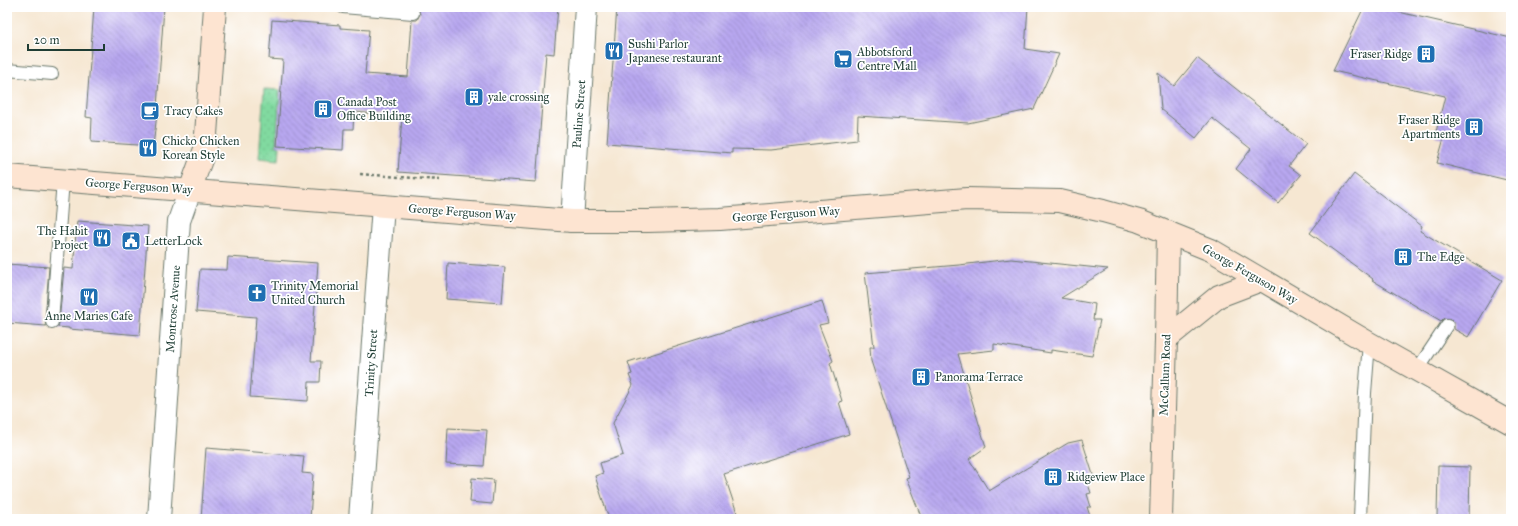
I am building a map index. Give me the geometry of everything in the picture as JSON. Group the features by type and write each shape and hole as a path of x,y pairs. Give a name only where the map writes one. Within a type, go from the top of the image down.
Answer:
{"main road":[{"name":"Montrose Avenue","path":"190,190 205,149 215,7"},
{"name":"George Ferguson Way","path":"7,176 572,221 720,219 975,200 1060,201 1128,218 1168,232 1211,250 1369,343 1511,423"},
{"name":"McCallum Road","path":"1161,519 1168,232"},
{"path":"1166,339 1219,296 1261,280"}],"street":[{"name":"Pauline Street","path":"572,221 586,7"},
{"name":"Montrose Avenue","path":"159,519 179,220 190,190"},
{"name":"Trinity Street","path":"360,519 383,206"}],"lane":[{"path":"342,7 413,13"},
{"path":"7,70 52,74"},
{"path":"52,322 63,180"},
{"path":"1417,370 1447,325"},
{"path":"1360,519 1365,393 1369,343"}],"path":[{"path":"360,174 440,180"}],"green space":[{"path":"264,89 280,90 276,146 280,147 279,160 259,158"}],"building":[{"path":"94,7 164,7 153,146 91,142 92,118 86,117"},
{"path":"417,7 558,7 554,54 546,53 536,182 398,172 402,116 354,112 353,129 344,129 343,150 277,146 283,60 269,59 272,20 340,25 340,28 369,30 365,74 408,77 412,20 417,20 420,14"},
{"name":"Abbotsford Centre Mall","path":"617,7 1028,7 1025,49 1059,54 1034,109 968,123 858,116 857,140 771,150 732,149 732,153 607,143"},
{"name":"Fraser Ridge","path":"1364,7 1377,7 1511,38 1511,181 1437,163 1444,138 1435,136 1445,96 1333,71"},
{"path":"1197,58 1306,144 1289,166 1301,175 1278,203 1236,169 1251,149 1212,118 1196,138 1161,109 1158,73 1174,86"},
{"name":"The Edge","path":"1354,174 1422,226 1420,231 1502,280 1468,337 1454,329 1454,322 1451,319 1444,318 1441,321 1372,280 1373,279 1310,233"},
{"path":"77,221 148,226 140,335 58,327 64,268 73,269"},
{"path":"228,257 318,263 311,361 321,361 320,382 309,382 308,401 250,397 256,317 196,312 200,269 227,270"},
{"name":"Panorama Terrace","path":"1011,259 1108,269 1061,298 1095,304 1093,320 1100,320 1092,356 1051,350 1051,353 994,344 994,350 958,354 986,447 969,459 989,491 1068,443 1082,440 1095,481 1088,484 1091,493 1087,494 1091,507 1087,507 1091,519 922,519 906,478 909,477 871,361 870,347 874,347 865,273"},
{"path":"448,263 505,267 502,303 446,299"},
{"path":"7,264 49,267 45,321 46,326 7,323"},
{"path":"822,301 828,323 819,325 833,361 830,363 842,401 839,402 849,434 724,474 739,519 609,519 595,476 603,473 600,463 623,455 613,423 633,385 629,375 632,374 628,362"},
{"path":"448,428 487,430 484,466 446,464"},
{"path":"206,448 304,456 302,473 313,474 310,519 201,519"},
{"path":"1438,466 1470,467 1469,519 1437,519"},
{"path":"472,478 494,480 492,504 470,502"}],"place":[{"name":"Sushi Parlor Japanese restaurant","path":"614,51"},
{"name":"Fraser Ridge","path":"1426,54"},
{"name":"Abbotsford Centre Mall","path":"843,59"},
{"name":"yale crossing","path":"474,97"},
{"name":"Canada Post Office Building","path":"323,109"},
{"name":"Tracy Cakes","path":"150,111"},
{"name":"Fraser Ridge Apartments","path":"1474,127"},
{"name":"Chicko Chicken Korean Style","path":"148,148"},
{"name":"The Habit Project","path":"102,238"},
{"name":"LetterLock","path":"131,241"},
{"name":"The Edge","path":"1403,257"},
{"name":"Trinity Memorial United Church","path":"257,293"},
{"name":"Anne Maries Cafe","path":"89,297"},
{"name":"Panorama Terrace","path":"921,377"},
{"name":"Ridgeview Place","path":"1053,477"}]}
